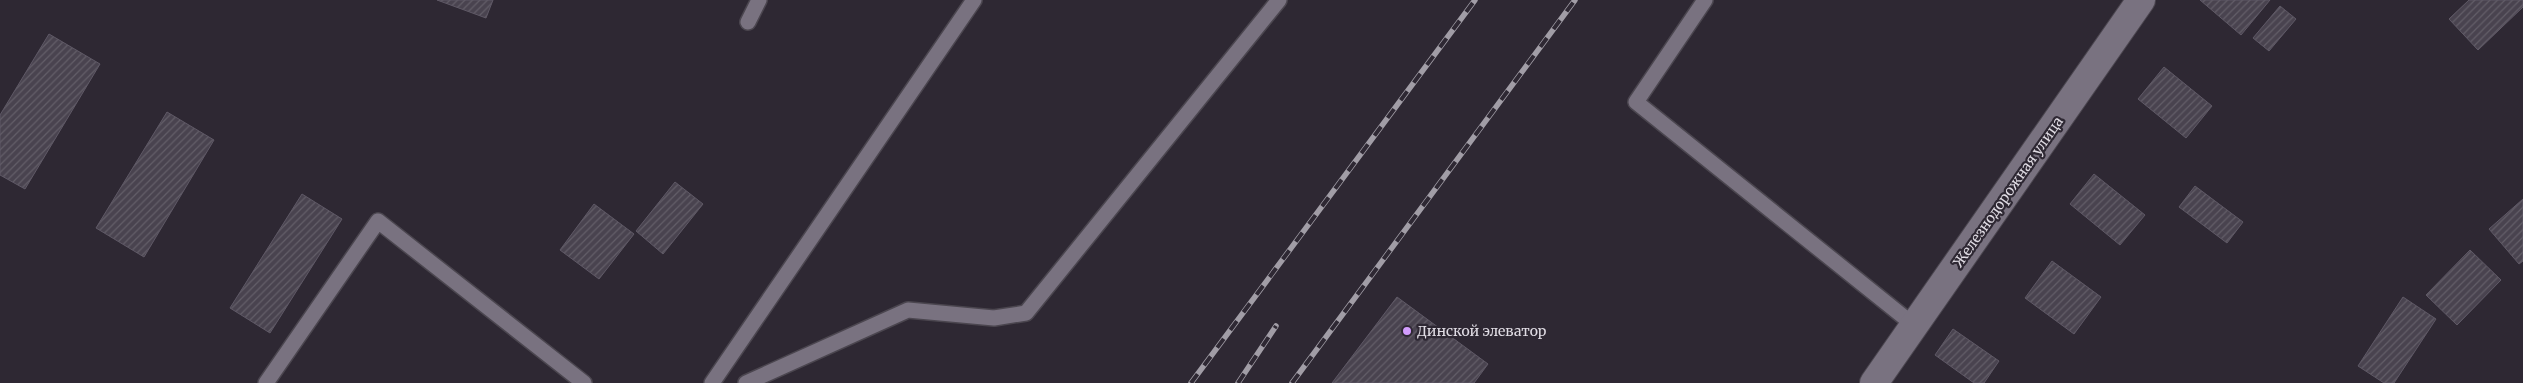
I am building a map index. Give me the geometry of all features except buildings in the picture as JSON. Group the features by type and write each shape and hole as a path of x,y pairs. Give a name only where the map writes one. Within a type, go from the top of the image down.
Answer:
{"street":[{"name":"Железнодорожная улица","path":"1874,383 2141,0"}],"lane":[{"path":"748,22 759,0"},
{"path":"712,383 974,0"},
{"path":"746,383 908,310 994,318 1026,313 1278,0"},
{"path":"1706,0 1636,102 1915,326"},
{"path":"266,383 378,221 584,383"}],"railway":[{"path":"1191,383 1475,0"},
{"path":"1292,383 1575,0"},
{"path":"1238,383 1276,326"}],"place":[{"name":"Динской элеватор","path":"1407,331"}]}
